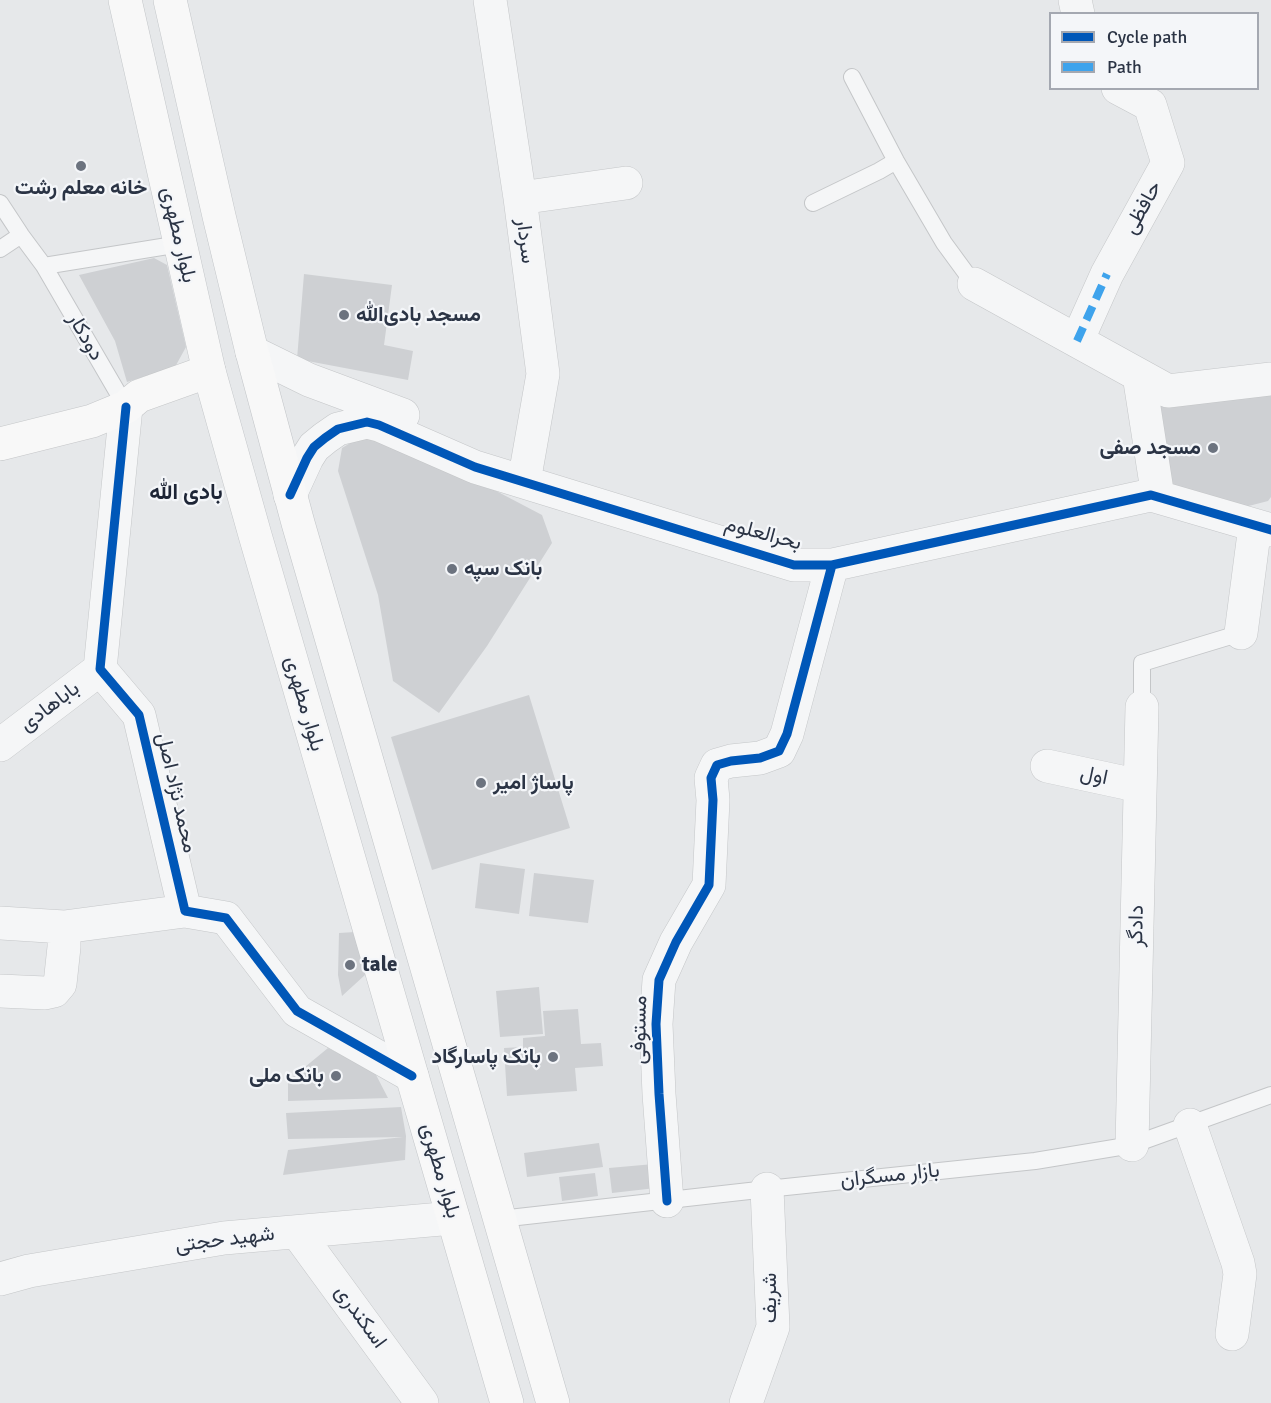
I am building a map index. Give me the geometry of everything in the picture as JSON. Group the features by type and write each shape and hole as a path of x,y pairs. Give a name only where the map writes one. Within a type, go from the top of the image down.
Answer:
{"main road":[{"name":"بلوار مطهری","path":"125,0 213,385 507,1403"},
{"name":"بلوار مطهری","path":"170,0 219,216 290,495 553,1403"},
{"path":"0,444 92,421 126,407 139,396 213,385 231,365 246,370 261,386"}],"street":[{"name":"سردار","path":"494,1 543,374 524,482"},
{"name":"حافظی","path":"1077,341 1107,274 1168,163 1150,105 1122,90"},
{"path":"520,198 626,183"},
{"path":"974,284 1168,391 1271,379"},
{"path":"252,352 309,380 479,445 524,482"},
{"path":"1139,375 1158,497"},
{"path":"100,669 126,407"},
{"name":"بحرالعلوم","path":"290,495 314,447 338,429 367,422 379,424 475,467 794,565 832,565 1151,495 1263,528"},
{"path":"1241,633 1263,528"},
{"name":"مستوفی","path":"667,1201 656,1024 659,980 676,942 709,885 713,800 711,778 717,765 731,760 760,758 779,751 787,734 832,565"},
{"name":"باباهادی","path":"0,745 100,669"},
{"name":"محمد نژاد اصل","path":"100,669 139,715 185,910"},
{"name":"دادگر","path":"1132,1145 1142,707"},
{"name":"اول","path":"1047,766 1140,786"},
{"path":"0,923 64,927 185,910 226,918 297,1011 412,1076"},
{"path":"0,991 45,993 54,991 60,984 64,927"},
{"path":"1190,1125 1238,1263 1240,1274 1232,1334"},
{"name":"شریف","path":"746,1403 773,1327 767,1189"},
{"name":"شهید حجتی","path":"0,1279 29,1271 224,1238 453,1218"},
{"name":"اسکندری","path":"297,1232 422,1403"}],"lane":[{"path":"852,77 896,161 944,243 974,284"},
{"path":"813,203 896,161"},
{"name":"دودکار","path":"0,202 44,266 126,407"},
{"path":"0,249 21,235"},
{"path":"44,266 180,244"},
{"path":"1142,707 1142,663 1241,633"},
{"name":"بازار مسگران","path":"500,1219 1035,1161 1132,1145 1271,1095"}],"building":[{"path":"154,258 167,265 186,347 175,367 127,382 115,341 79,275"},
{"name":"مسجد بادی‌الله","path":"304,274 392,285 384,345 413,351 408,380 297,359"},
{"name":"مسجد صفی","path":"1271,393 1271,497 1268,501 1233,510 1161,490 1148,405"},
{"name":"بانک سپه","path":"362,436 439,461 542,515 552,543 487,646 439,713 393,681 378,595 338,471 342,448"},
{"name":"پاساژ امیر","path":"529,695 570,828 432,870 391,737"},
{"path":"480,863 525,869 519,914 475,908"},
{"path":"534,873 594,880 588,923 529,916"},
{"name":"tale","path":"355,932 365,975 342,996 338,975 339,933"},
{"path":"539,987 543,1034 500,1037 496,991"},
{"name":"بانک پاسارگاد","path":"578,1009 581,1044 601,1043 603,1066 575,1068 577,1091 507,1096 504,1048 523,1047 523,1038 545,1036 543,1011"},
{"name":"بانک ملی","path":"328,1048 374,1071 388,1098 288,1101 288,1081"},
{"path":"401,1107 406,1136 405,1160 283,1175 288,1150 403,1137 288,1139 286,1113"},
{"path":"599,1143 603,1167 527,1177 524,1153"},
{"path":"654,1164 656,1188 612,1193 609,1168"},
{"path":"595,1173 598,1196 562,1201 559,1177"}],"marked path":[{"path":"1077,341 1107,274"}],"cycle path":[{"path":"126,407 100,669 139,715 185,911 226,918 297,1011 412,1076"},
{"path":"290,495 314,447 338,429 367,422 379,425 475,467 794,565 832,565 1151,495 1271,530"},
{"path":"667,1201 656,1024 659,980 676,942 709,885 713,800 711,778 717,765 760,758 779,751 787,734 832,565"}],"place":[{"name":"خانه معلم رشت","path":"81,166"},
{"name":"مسجد بادی‌الله","path":"344,315"},
{"name":"مسجد صفی","path":"1213,448"},
{"name":"بانک سپه","path":"452,569"},
{"name":"پاساژ امیر","path":"481,783"},
{"name":"tale","path":"350,965"},
{"name":"بانک پاسارگاد","path":"553,1057"},
{"name":"بانک ملی","path":"336,1076"}],"district":[{"name":"بادی الله","path":"186,493"}]}
